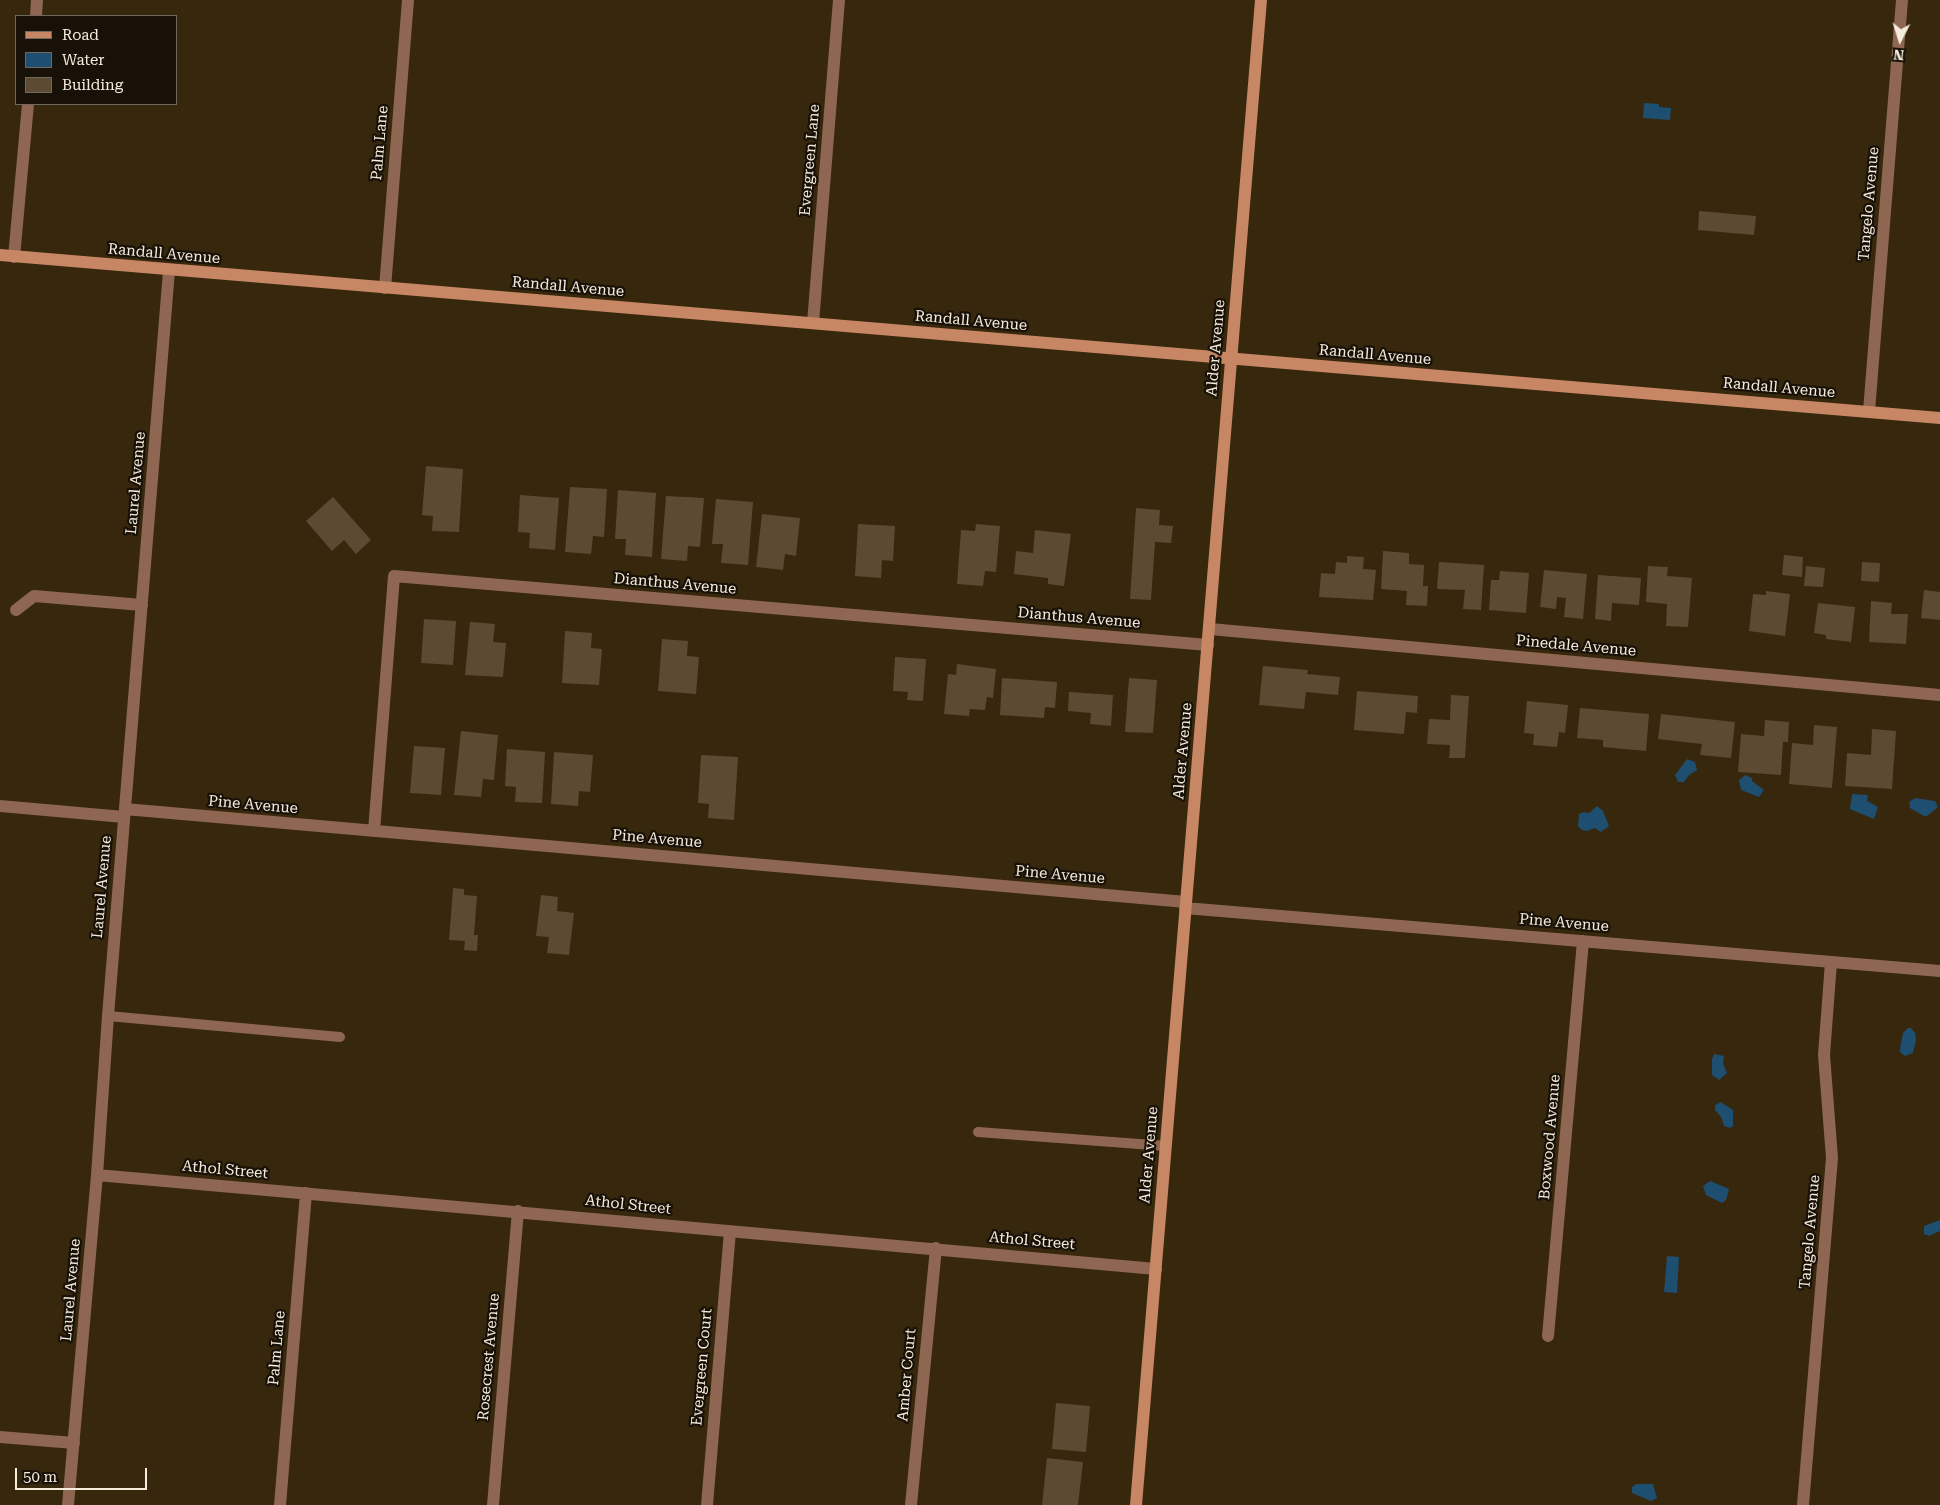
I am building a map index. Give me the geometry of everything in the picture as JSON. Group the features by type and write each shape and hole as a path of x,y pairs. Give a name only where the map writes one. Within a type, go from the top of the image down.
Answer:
{"street":[{"path":"36,15 37,0"},
{"name":"Palm Lane","path":"385,288 408,0"},
{"name":"Evergreen Lane","path":"814,323 839,0"},
{"name":"Alder Avenue","path":"1136,1505 1261,0"},
{"name":"Tangelo Avenue","path":"1869,411 1902,0"},
{"path":"14,257 28,105"},
{"name":"Randall Avenue","path":"0,255 169,271 814,323 1231,360 1940,418"},
{"name":"Laurel Avenue","path":"68,1505 97,1176 108,1016 169,271"},
{"name":"Dianthus Avenue","path":"374,831 394,576 1208,645"},
{"path":"16,610 34,596 142,605"},
{"name":"Pinedale Avenue","path":"1210,629 1940,695"},
{"name":"Pine Avenue","path":"0,806 374,831 1583,941 1940,971"},
{"name":"Boxwood Avenue","path":"1548,1336 1583,941"},
{"name":"Tangelo Avenue","path":"1804,1505 1832,1158 1824,1055 1832,962"},
{"name":"Athol Street","path":"97,1176 936,1248 1156,1269"},
{"name":"Palm Lane","path":"280,1505 306,1193"},
{"name":"Rosecrest Avenue","path":"493,1505 518,1212"},
{"name":"Evergreen Court","path":"707,1505 730,1231"},
{"name":"Amber Court","path":"911,1505 936,1248"},
{"path":"0,1437 74,1444"}],"lane":[{"path":"108,1016 340,1037"},
{"path":"978,1132 1166,1146"}],"water":[{"path":"1644,103 1659,104 1659,107 1671,108 1670,120 1643,118"},
{"path":"1687,759 1695,762 1697,770 1689,775 1684,782 1678,782 1675,775"},
{"path":"1745,775 1752,778 1752,781 1764,790 1759,797 1741,790 1739,780"},
{"path":"1852,794 1868,795 1867,801 1878,807 1874,819 1850,809"},
{"path":"1915,798 1935,801 1938,807 1927,816 1924,816 1910,808 1909,802"},
{"path":"1597,806 1603,811 1609,826 1601,832 1595,828 1587,831 1582,830 1578,826 1579,814 1583,812 1589,813"},
{"path":"1908,1028 1911,1028 1915,1033 1916,1040 1913,1053 1905,1056 1900,1052 1900,1048 1903,1033"},
{"path":"1714,1054 1724,1056 1723,1063 1727,1073 1719,1080 1712,1075 1712,1059"},
{"path":"1721,1102 1733,1110 1733,1126 1730,1128 1724,1126 1721,1117 1715,1110 1715,1105"},
{"path":"1710,1181 1729,1189 1726,1200 1722,1203 1706,1195 1703,1186"},
{"path":"1940,1220 1940,1231 1929,1236 1924,1234 1924,1226"},
{"path":"1667,1256 1679,1257 1677,1293 1664,1292"},
{"path":"1636,1484 1653,1484 1657,1498 1651,1501 1632,1493 1632,1487"}],"building":[{"path":"1699,211 1756,216 1754,235 1698,230"},
{"path":"426,466 463,469 459,532 432,531 433,516 422,515"},
{"path":"570,487 607,489 604,537 593,536 591,554 565,552"},
{"path":"618,490 656,493 652,557 625,555 626,539 615,539"},
{"path":"520,495 559,498 555,550 529,548 530,533 518,532"},
{"path":"666,496 704,498 700,547 688,546 687,561 661,559"},
{"path":"333,497 371,540 356,554 344,540 332,551 306,521"},
{"path":"716,499 753,502 748,565 721,563 723,544 712,544"},
{"path":"1136,508 1160,510 1159,525 1173,526 1171,543 1155,542 1151,600 1130,599"},
{"path":"762,514 800,518 796,556 785,554 783,570 756,567"},
{"path":"858,524 895,526 893,561 882,560 881,578 855,576"},
{"path":"976,524 1000,526 996,572 985,571 983,586 957,584 961,530 975,531"},
{"path":"1035,530 1071,534 1064,586 1048,584 1048,578 1014,574 1016,551 1033,553"},
{"path":"1383,551 1409,553 1409,564 1424,565 1423,586 1428,586 1427,606 1406,605 1407,591 1381,589"},
{"path":"1784,555 1803,557 1802,577 1782,575"},
{"path":"1347,556 1364,557 1363,569 1376,570 1373,600 1319,597 1321,573 1335,574 1336,562 1347,563"},
{"path":"1439,562 1484,565 1481,610 1463,609 1465,590 1437,589"},
{"path":"1862,562 1880,563 1879,582 1861,581"},
{"path":"1648,566 1668,567 1667,576 1692,578 1688,627 1666,626 1667,604 1646,602"},
{"path":"1806,566 1825,568 1823,587 1804,586"},
{"path":"1544,570 1587,574 1583,619 1564,617 1566,598 1557,597 1556,609 1540,607"},
{"path":"1500,571 1529,573 1526,613 1489,610 1491,580 1499,580"},
{"path":"1598,575 1641,578 1639,605 1612,603 1611,621 1595,619"},
{"path":"1924,590 1940,592 1940,620 1921,618"},
{"path":"1766,591 1790,594 1785,636 1749,631 1753,594 1766,595"},
{"path":"1871,601 1892,603 1891,614 1908,614 1906,644 1869,642"},
{"path":"1818,603 1855,607 1851,642 1826,639 1826,635 1814,633"},
{"path":"424,619 456,621 453,665 421,663"},
{"path":"470,622 495,624 493,642 506,643 503,677 465,675"},
{"path":"565,631 592,633 591,648 602,649 599,685 562,683"},
{"path":"662,639 688,641 687,656 699,657 696,694 658,691"},
{"path":"895,657 926,659 923,701 907,700 908,692 893,691"},
{"path":"957,664 996,669 993,698 987,697 985,710 970,709 969,716 944,714 948,674 956,675"},
{"path":"1263,666 1308,670 1307,674 1340,677 1338,695 1306,692 1304,709 1259,705"},
{"path":"1002,678 1057,682 1055,708 1045,707 1044,718 1000,715"},
{"path":"1129,678 1157,680 1153,733 1125,732"},
{"path":"1357,691 1418,696 1417,713 1406,712 1404,734 1354,730"},
{"path":"1069,692 1113,695 1111,726 1090,724 1091,713 1068,711"},
{"path":"1451,695 1469,696 1465,758 1449,758 1450,745 1427,744 1429,719 1450,720"},
{"path":"1527,701 1568,705 1565,733 1559,732 1557,747 1533,745 1534,734 1524,733"},
{"path":"1580,708 1649,714 1646,751 1603,747 1603,740 1577,738"},
{"path":"1661,714 1735,722 1731,758 1700,755 1702,744 1658,739"},
{"path":"1765,720 1789,722 1788,742 1783,742 1781,775 1738,772 1741,734 1764,736"},
{"path":"1814,725 1837,727 1832,788 1789,784 1792,743 1813,745"},
{"path":"1872,729 1896,731 1892,789 1845,786 1847,753 1871,755"},
{"path":"461,731 498,735 494,780 483,779 481,797 454,795"},
{"path":"414,746 445,748 441,795 410,793"},
{"path":"507,749 545,752 542,803 515,802 516,787 505,786"},
{"path":"554,752 593,755 590,792 579,791 578,806 551,804"},
{"path":"701,755 738,757 734,820 708,818 709,804 698,803"},
{"path":"453,888 464,889 464,895 477,896 474,935 478,935 477,951 464,950 465,941 449,940"},
{"path":"541,895 558,897 557,911 574,913 569,955 547,953 549,937 536,936"},
{"path":"1056,1403 1090,1406 1086,1452 1052,1449"},
{"path":"1047,1458 1083,1462 1078,1505 1042,1505"}]}
